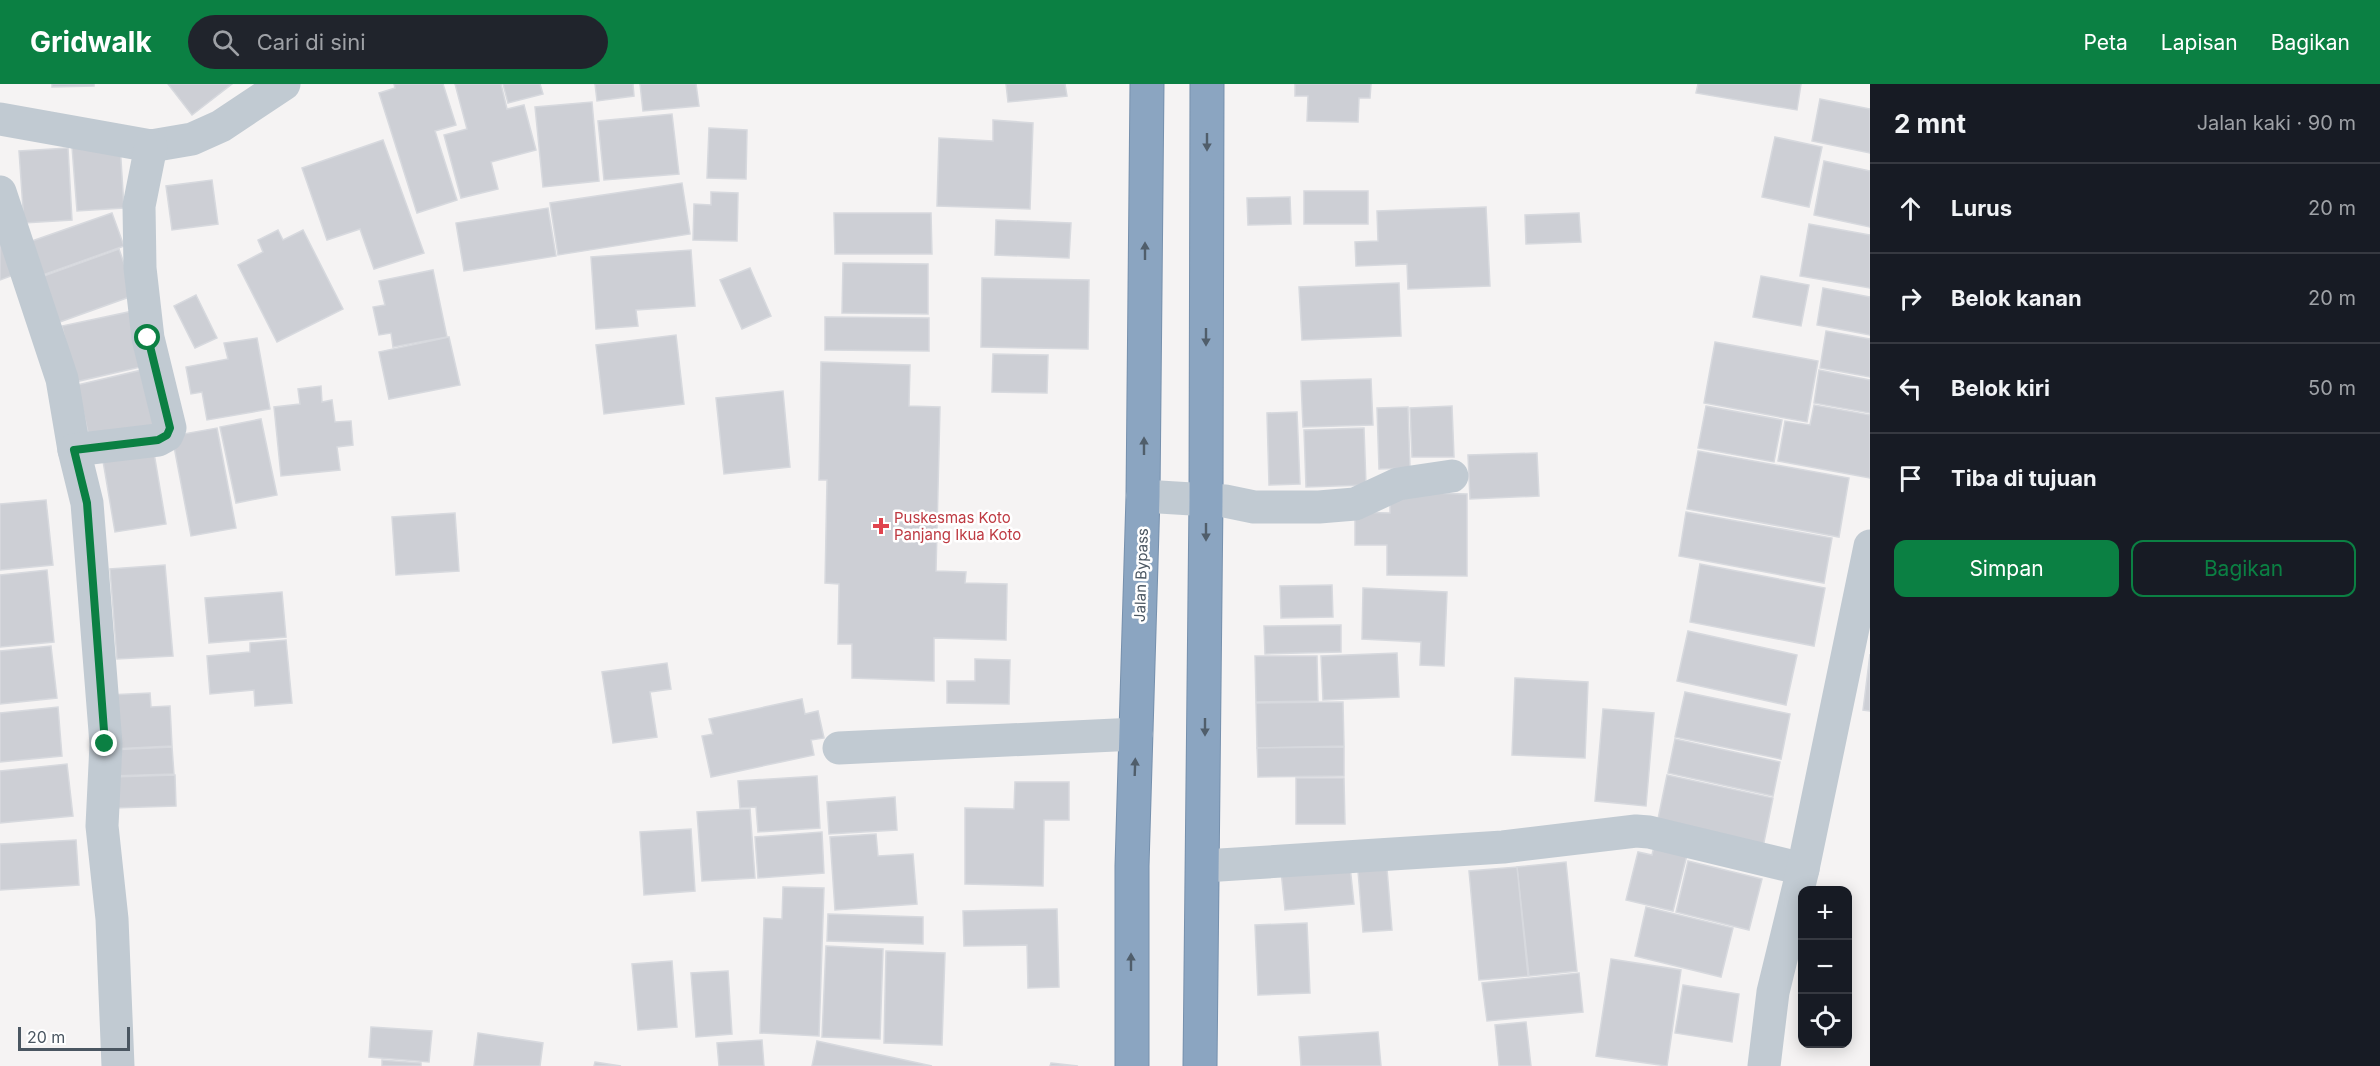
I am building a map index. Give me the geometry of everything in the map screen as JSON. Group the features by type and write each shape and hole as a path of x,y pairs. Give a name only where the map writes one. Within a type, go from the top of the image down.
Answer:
{"highway":[{"name":"Jalan Bypass","path":"1132,1066 1132,866 1143,496 1147,84"},
{"path":"1200,1066 1204,866 1207,84"}],"street":[{"path":"0,119 151,146 192,139 221,126 284,84"},
{"path":"74,450 158,440 167,435 170,428 148,338 140,268 139,206 151,146"},
{"path":"0,192 62,379 74,450 87,503 105,744 102,826 112,919 118,1066"},
{"path":"1143,496 1206,500 1254,507 1318,507 1355,504 1398,484 1452,476"},
{"path":"1764,1066 1773,992 1803,869 1870,546"},
{"path":"839,748 1136,734"},
{"path":"1204,866 1503,847 1636,831 1803,869"}],"building":[{"path":"52,84 94,84 94,86 52,87"},
{"path":"168,84 232,84 192,115"},
{"path":"394,84 443,84 456,125 435,131 457,200 417,213 379,93 395,88"},
{"path":"455,84 501,84 507,109 524,105 536,150 491,162 498,189 461,198 444,135 467,129"},
{"path":"503,84 540,84 543,94 508,103"},
{"path":"595,84 633,84 634,96 597,101"},
{"path":"640,84 696,84 699,106 643,111"},
{"path":"1006,84 1065,84 1067,96 1008,102"},
{"path":"1295,84 1371,84 1370,98 1359,98 1358,122 1307,121 1308,96 1295,96"},
{"path":"1698,84 1801,84 1797,110 1696,93"},
{"path":"1820,99 1870,109 1870,153 1812,141"},
{"path":"592,102 599,181 543,187 535,107"},
{"path":"672,114 679,174 604,180 598,121"},
{"path":"993,120 1033,123 1030,209 937,206 939,138 993,141"},
{"path":"709,128 747,130 746,179 707,178"},
{"path":"1775,137 1822,147 1809,207 1762,197"},
{"path":"383,140 424,253 374,269 360,229 327,240 302,168"},
{"path":"120,144 124,208 77,211 72,147"},
{"path":"68,148 72,220 24,223 19,151"},
{"path":"1824,161 1870,171 1870,227 1814,215"},
{"path":"212,180 218,224 172,230 166,186"},
{"path":"682,183 690,234 558,255 550,203"},
{"path":"1304,191 1368,191 1368,224 1304,224"},
{"path":"711,192 738,193 737,241 693,240 694,204 711,205"},
{"path":"1290,197 1291,224 1248,225 1247,198"},
{"path":"1486,207 1490,286 1408,289 1407,264 1356,266 1355,242 1378,241 1377,211"},
{"path":"548,208 556,256 464,271 456,223"},
{"path":"112,213 124,246 40,276 29,242"},
{"path":"834,213 931,213 932,254 835,254"},
{"path":"1579,213 1581,242 1526,244 1525,215"},
{"path":"996,220 1071,223 1069,258 995,255"},
{"path":"1809,224 1870,235 1870,288 1800,276"},
{"path":"278,230 283,240 303,230 343,309 277,342 238,265 263,252 258,240"},
{"path":"0,238 16,274 0,280"},
{"path":"119,249 135,295 57,323 41,277"},
{"path":"691,250 695,306 636,310 638,326 596,329 591,257"},
{"path":"843,263 928,264 928,314 842,313"},
{"path":"750,268 771,316 742,329 720,280"},
{"path":"433,270 447,337 393,347 391,333 379,335 373,307 385,305 379,281"},
{"path":"1761,276 1809,285 1801,326 1753,317"},
{"path":"982,278 1089,280 1088,349 981,347"},
{"path":"1399,283 1401,336 1302,340 1299,287"},
{"path":"1823,288 1870,297 1870,335 1817,325"},
{"path":"196,295 217,338 195,348 174,306"},
{"path":"133,311 145,366 75,382 62,326"},
{"path":"825,317 929,318 929,351 825,350"},
{"path":"1826,331 1870,339 1870,377 1820,368"},
{"path":"676,335 684,404 604,414 596,345"},
{"path":"449,337 460,385 389,399 379,352"},
{"path":"257,338 270,409 207,420 202,392 191,394 186,367 228,359 224,343"},
{"path":"1715,342 1818,361 1807,422 1704,403"},
{"path":"993,354 1048,355 1047,393 992,392"},
{"name":"Puskesmas Koto Panjang Ikua Koto","path":"821,362 910,365 909,406 940,407 936,571 966,572 965,583 1007,584 1006,640 934,638 934,681 852,678 852,644 838,644 839,584 825,583 827,480 819,480"},
{"path":"146,369 159,426 90,441 77,385"},
{"path":"1819,370 1870,380 1870,413 1814,403"},
{"path":"1371,379 1373,425 1303,427 1301,381"},
{"path":"321,386 322,402 332,400 335,422 351,421 353,445 337,447 340,470 281,476 274,407 300,404 298,389"},
{"path":"783,391 790,467 724,474 716,398"},
{"path":"1814,405 1870,415 1870,478 1778,461 1785,421 1810,425"},
{"path":"1452,406 1454,457 1412,457 1410,408"},
{"path":"1706,406 1782,420 1774,462 1698,448"},
{"path":"1408,407 1410,468 1379,469 1377,408"},
{"path":"1297,412 1300,484 1269,485 1267,413"},
{"path":"261,419 277,495 236,503 220,427"},
{"path":"217,428 236,528 191,536 172,436"},
{"path":"1364,428 1366,485 1306,487 1304,430"},
{"path":"153,447 166,524 115,532 102,455"},
{"path":"1698,451 1849,478 1839,537 1687,509"},
{"path":"1537,453 1539,496 1470,499 1468,455"},
{"path":"1390,492 1467,494 1467,576 1387,575 1387,545 1355,545 1355,512 1390,513"},
{"path":"46,500 53,565 0,570 0,504"},
{"path":"1686,512 1832,538 1824,583 1679,556"},
{"path":"455,513 459,571 396,575 392,517"},
{"path":"1700,564 1825,588 1814,646 1690,622"},
{"path":"165,565 173,656 117,659 110,569"},
{"path":"47,570 54,642 0,647 0,575"},
{"path":"1332,585 1333,617 1281,618 1280,586"},
{"path":"1363,588 1447,592 1444,666 1420,665 1421,642 1362,639"},
{"path":"282,592 286,637 209,643 205,598"},
{"path":"1341,625 1341,652 1265,654 1264,626"},
{"path":"1688,631 1797,655 1786,705 1677,681"},
{"path":"286,640 292,703 255,706 254,690 210,694 207,656 250,652 250,643"},
{"path":"51,646 57,698 0,704 0,651"},
{"path":"1397,653 1399,697 1323,700 1321,656"},
{"path":"1870,654 1870,711 1863,710"},
{"path":"1255,656 1317,656 1318,701 1256,702"},
{"path":"975,659 1010,660 1009,704 947,703 947,681 975,681"},
{"path":"667,663 671,689 650,692 657,737 613,743 602,672"},
{"path":"1515,678 1588,682 1585,758 1512,755"},
{"path":"1685,692 1790,714 1781,759 1675,737"},
{"path":"150,693 151,707 170,706 172,746 111,749 108,695"},
{"path":"802,699 805,714 818,711 824,738 811,740 814,755 711,777 702,736 713,734 709,719"},
{"path":"1343,702 1344,746 1257,748 1256,703"},
{"path":"58,707 62,756 0,762 0,713"},
{"path":"1603,709 1654,713 1646,806 1595,801"},
{"path":"1675,739 1780,762 1773,796 1668,773"},
{"path":"172,747 174,774 111,776 110,750"},
{"path":"1344,747 1344,776 1258,777 1257,748"},
{"path":"67,764 73,816 0,823 0,771"},
{"path":"175,775 176,806 113,808 112,777"},
{"path":"1667,775 1773,798 1763,847 1657,824"},
{"path":"817,776 820,828 758,832 756,807 740,808 738,781"},
{"path":"1296,778 1344,778 1345,824 1296,824"},
{"path":"1015,782 1069,782 1069,820 1044,820 1043,886 965,884 965,808 1014,809"},
{"path":"895,797 897,830 829,834 827,802"},
{"path":"750,809 755,878 702,881 697,812"},
{"path":"691,829 695,891 644,895 640,832"},
{"path":"822,832 824,873 758,878 755,837"},
{"path":"876,834 878,856 913,854 917,904 835,910 830,837"},
{"path":"1656,838 1689,847 1673,911 1626,900 1638,852 1652,855"},
{"path":"76,840 79,885 0,890 0,844"},
{"path":"1688,861 1762,879 1749,930 1676,912"},
{"path":"1566,862 1577,971 1529,976 1517,867"},
{"path":"1350,866 1354,904 1285,910 1281,871"},
{"path":"1517,867 1528,976 1479,980 1469,871"},
{"path":"1387,869 1392,930 1363,932 1358,871"},
{"path":"783,887 824,888 819,1036 760,1033 764,918 782,919"},
{"path":"1646,907 1733,928 1721,977 1635,956"},
{"path":"1057,909 1059,987 1028,988 1027,945 964,946 963,911"},
{"path":"828,914 923,917 923,944 827,941"},
{"path":"1307,923 1310,993 1258,995 1255,925"},
{"path":"826,946 883,949 880,1039 822,1037"},
{"path":"886,951 945,953 942,1045 884,1043"},
{"path":"1611,959 1681,970 1667,1066 1596,1056"},
{"path":"672,961 677,1027 638,1030 632,964"},
{"path":"728,971 732,1034 696,1037 691,973"},
{"path":"1579,973 1583,1012 1487,1021 1482,983"},
{"path":"1683,985 1739,994 1732,1042 1675,1033"},
{"path":"1526,1022 1531,1066 1499,1066 1495,1025"},
{"path":"371,1027 432,1031 429,1062 369,1057"},
{"path":"1378,1032 1381,1066 1301,1066 1299,1037"},
{"path":"478,1033 543,1043 540,1066 474,1066"},
{"path":"762,1040 764,1066 719,1066 717,1043"},
{"path":"817,1041 932,1066 812,1066"},
{"path":"382,1060 421,1063 421,1066 382,1066"},
{"path":"595,1062 621,1066 594,1066"},
{"path":"1051,1063 1078,1066 1050,1066"}],"place":[{"name":"Puskesmas Koto Panjang Ikua Koto","path":"881,526"}],"route":[{"path":"105,744 87,503 74,450 158,440 167,435 170,428 148,338"}]}
